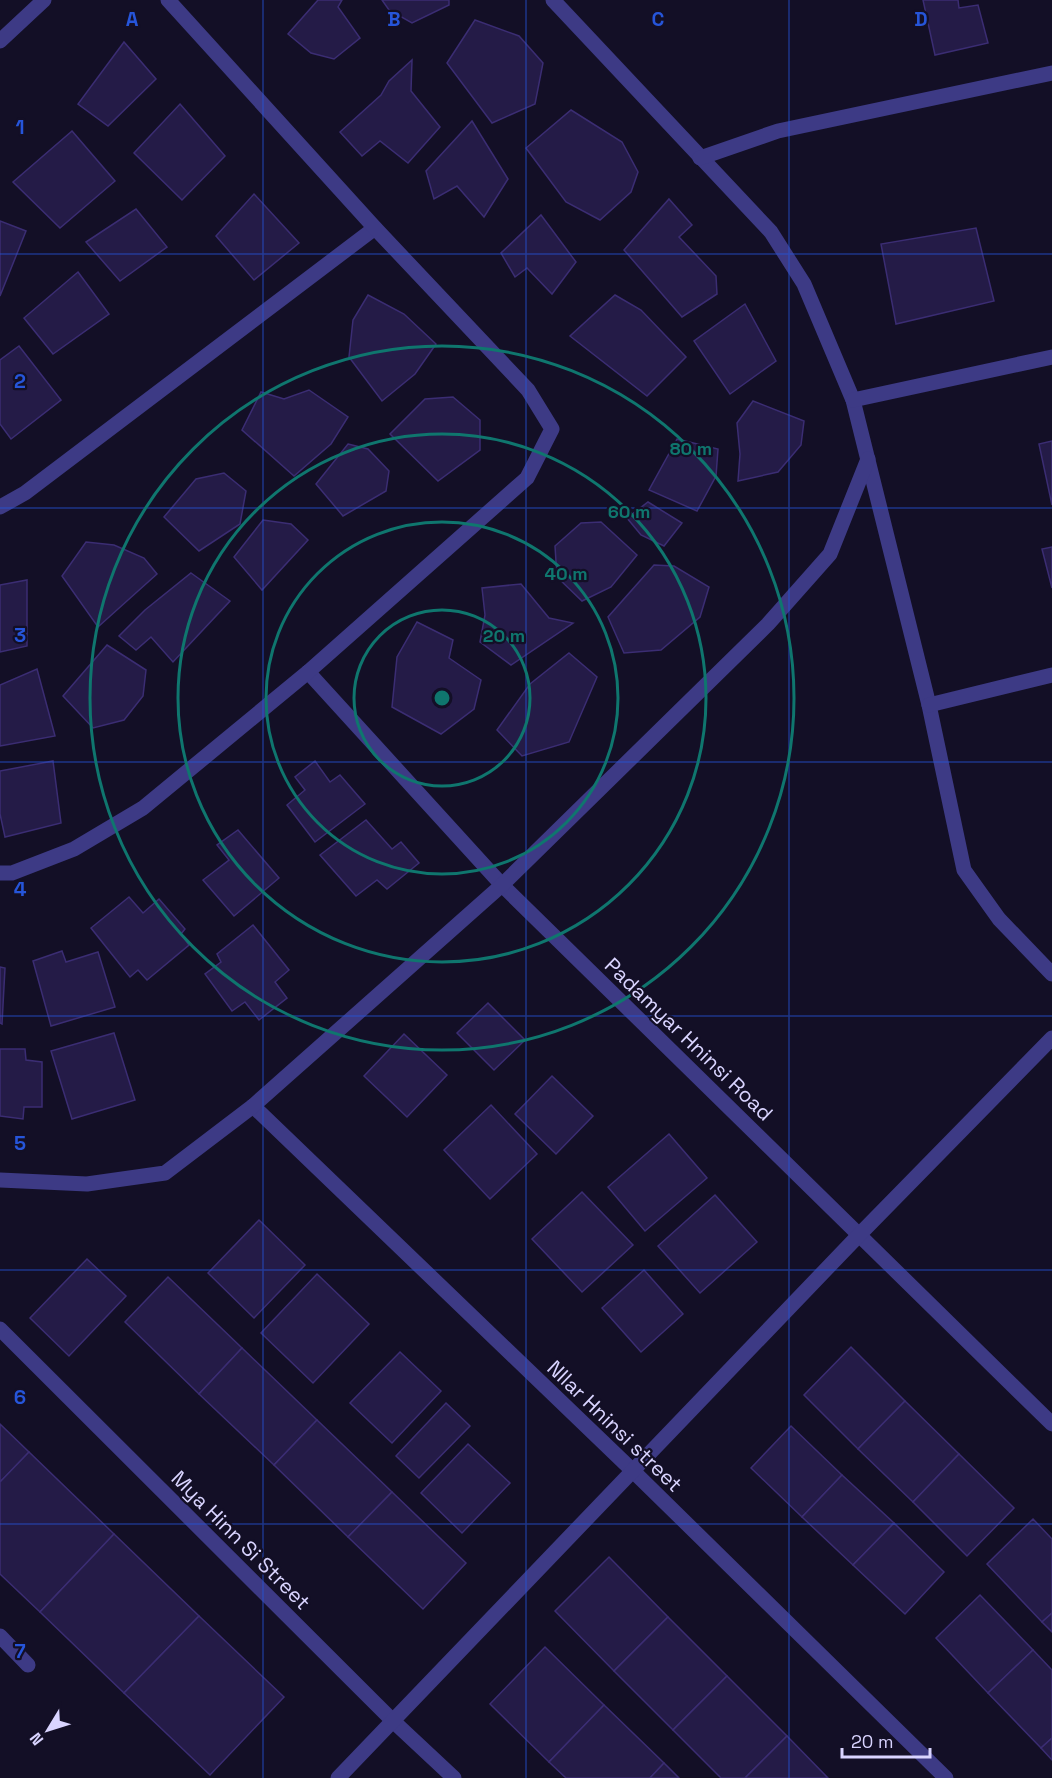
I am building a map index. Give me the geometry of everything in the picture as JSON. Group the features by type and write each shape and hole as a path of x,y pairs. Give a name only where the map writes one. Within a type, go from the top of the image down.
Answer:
{"street":[{"path":"0,41 44,0"},
{"path":"0,873 12,873 74,849 143,808 308,672 527,478 552,429 528,390 375,228 168,0"},
{"path":"553,0 771,232 804,284 853,400 929,705 963,870 999,919 1052,974"},
{"path":"700,158 778,131 1052,73"},
{"path":"0,507 25,493 375,228"},
{"path":"853,400 1052,357"},
{"path":"0,1180 87,1184 165,1173 253,1106 502,885 768,624 830,554 867,459"},
{"name":"Padamyar Hninsi Road","path":"308,672 502,885 1052,1424"},
{"path":"929,705 1052,675"},
{"path":"338,1778 859,1235 1052,1038"},
{"name":"NIlar Hninsi street","path":"253,1106 633,1471 946,1778"},
{"name":"Mya Hinn Si Street","path":"0,1329 393,1721 454,1778"},
{"path":"0,1636 28,1665"}],"building":[{"path":"318,0 342,0 338,7 360,38 334,59 311,53 288,34"},
{"path":"382,0 449,0 449,5 412,23 389,10"},
{"path":"923,0 958,0 959,8 978,5 988,43 935,55"},
{"path":"475,20 519,36 543,63 535,104 492,123 447,63"},
{"path":"124,42 156,79 108,126 78,104"},
{"path":"412,60 411,91 440,127 408,163 380,141 362,156 340,132 381,95 389,81"},
{"path":"180,104 225,156 182,200 134,153"},
{"path":"571,110 622,142 638,172 631,192 600,220 566,202 526,148"},
{"path":"472,121 508,179 484,217 457,186 434,199 426,171"},
{"path":"72,131 115,181 60,228 13,182"},
{"path":"254,194 299,243 254,280 216,236"},
{"path":"669,199 692,225 679,237 716,276 717,294 682,317 624,250"},
{"path":"136,209 167,247 120,281 86,242"},
{"path":"541,215 576,262 552,294 527,268 515,277 501,253"},
{"path":"0,221 26,231 0,296"},
{"path":"976,228 994,301 896,324 881,244"},
{"path":"78,272 109,314 53,354 24,318"},
{"path":"368,295 404,314 436,344 415,374 382,401 349,357 353,320"},
{"path":"615,295 641,310 686,357 647,396 570,336"},
{"path":"745,304 776,361 730,394 694,341"},
{"path":"19,346 61,400 11,439 0,424 0,360"},
{"path":"309,390 348,417 331,444 294,476 242,430 261,392 284,399"},
{"path":"453,397 480,420 480,450 438,481 390,434 425,399"},
{"path":"753,401 804,421 801,445 778,472 738,481 740,454 737,423"},
{"path":"677,439 718,449 716,476 697,511 649,490"},
{"path":"1052,441 1052,505 1039,444"},
{"path":"348,444 368,449 389,471 386,491 343,516 316,484"},
{"path":"224,473 246,491 240,524 199,551 164,517 196,479"},
{"path":"648,502 682,523 664,546 641,535 627,518"},
{"path":"263,520 291,524 308,540 262,590 234,557"},
{"path":"601,522 637,555 611,587 582,601 557,577 555,546 581,523"},
{"path":"86,542 114,545 144,558 157,574 98,627 62,576"},
{"path":"1052,547 1052,588 1042,549"},
{"path":"654,565 674,566 709,587 700,617 661,650 624,653 608,617"},
{"path":"191,573 230,601 173,662 151,637 136,650 119,636 145,610"},
{"path":"27,580 27,646 0,652 0,585"},
{"path":"521,584 549,618 573,623 511,665 480,642 485,615 482,588"},
{"path":"417,622 453,640 449,658 481,680 474,709 441,734 392,707 397,657"},
{"path":"107,645 146,670 143,696 124,720 93,728 63,696"},
{"path":"569,653 597,677 569,742 522,756 497,730 530,684"},
{"path":"37,669 55,736 0,746 0,685"},
{"path":"53,761 61,823 5,837 0,814 0,771"},
{"path":"315,761 330,782 340,775 365,804 315,842 287,805 305,790 295,777"},
{"path":"366,820 392,849 401,842 419,863 387,889 377,880 356,896 320,855"},
{"path":"238,830 279,878 234,916 203,880 229,860 217,845"},
{"path":"129,897 143,913 159,899 185,929 181,934 189,945 147,980 138,970 130,977 91,928"},
{"path":"253,925 289,970 275,982 287,998 259,1020 245,1002 232,1011 205,974 221,962 217,954"},
{"path":"62,951 66,962 98,952 115,1007 51,1026 33,961"},
{"path":"0,967 5,968 2,1024 0,1023"},
{"path":"488,1003 525,1040 494,1070 457,1033"},
{"path":"114,1033 135,1100 72,1119 51,1051"},
{"path":"404,1034 447,1075 407,1117 364,1076"},
{"path":"0,1049 25,1049 26,1060 42,1062 42,1107 24,1107 23,1119 0,1116"},
{"path":"552,1076 593,1116 556,1154 515,1114"},
{"path":"491,1105 537,1154 490,1199 444,1150"},
{"path":"669,1134 707,1178 645,1231 608,1187"},
{"path":"582,1192 633,1245 582,1292 532,1239"},
{"path":"715,1195 757,1242 700,1293 658,1246"},
{"path":"259,1220 305,1265 254,1318 208,1273"},
{"path":"87,1259 126,1296 69,1356 30,1318"},
{"path":"644,1270 683,1314 641,1352 602,1308"},
{"path":"317,1274 369,1324 313,1383 261,1333"},
{"path":"168,1277 242,1348 199,1394 125,1322"},
{"path":"851,1347 905,1401 858,1449 804,1395"},
{"path":"242,1348 317,1420 274,1465 199,1394"},
{"path":"400,1352 441,1391 392,1443 350,1403"},
{"path":"905,1401 959,1454 913,1502 858,1449"},
{"path":"446,1403 470,1426 419,1478 396,1456"},
{"path":"317,1420 392,1492 348,1537 274,1465"},
{"path":"0,1424 29,1452 0,1482"},
{"path":"791,1426 842,1475 802,1517 751,1468"},
{"path":"468,1444 510,1483 462,1533 421,1493"},
{"path":"29,1452 114,1534 40,1612 0,1574 0,1482"},
{"path":"959,1454 1014,1508 967,1556 913,1502"},
{"path":"842,1475 894,1523 853,1565 802,1517"},
{"path":"392,1492 466,1563 423,1609 348,1537"},
{"path":"1033,1519 1052,1539 1052,1613 1042,1622 987,1564"},
{"path":"894,1523 944,1572 905,1614 853,1565"},
{"path":"114,1534 199,1616 124,1693 40,1612"},
{"path":"609,1557 668,1617 614,1671 555,1611"},
{"path":"980,1595 1033,1650 988,1693 936,1638"},
{"path":"1052,1613 1052,1632 1042,1622"},
{"path":"199,1616 284,1697 210,1775 124,1693"},
{"path":"668,1617 727,1676 673,1730 614,1671"},
{"path":"545,1647 604,1705 549,1762 490,1704"},
{"path":"1033,1650 1052,1670 1052,1738 1041,1748 988,1693"},
{"path":"727,1676 787,1736 745,1778 721,1778 673,1730"},
{"path":"604,1705 664,1763 650,1778 566,1778 549,1762"},
{"path":"787,1736 828,1778 745,1778"},
{"path":"1052,1738 1052,1760 1041,1748"},
{"path":"664,1763 679,1778 650,1778"}]}
